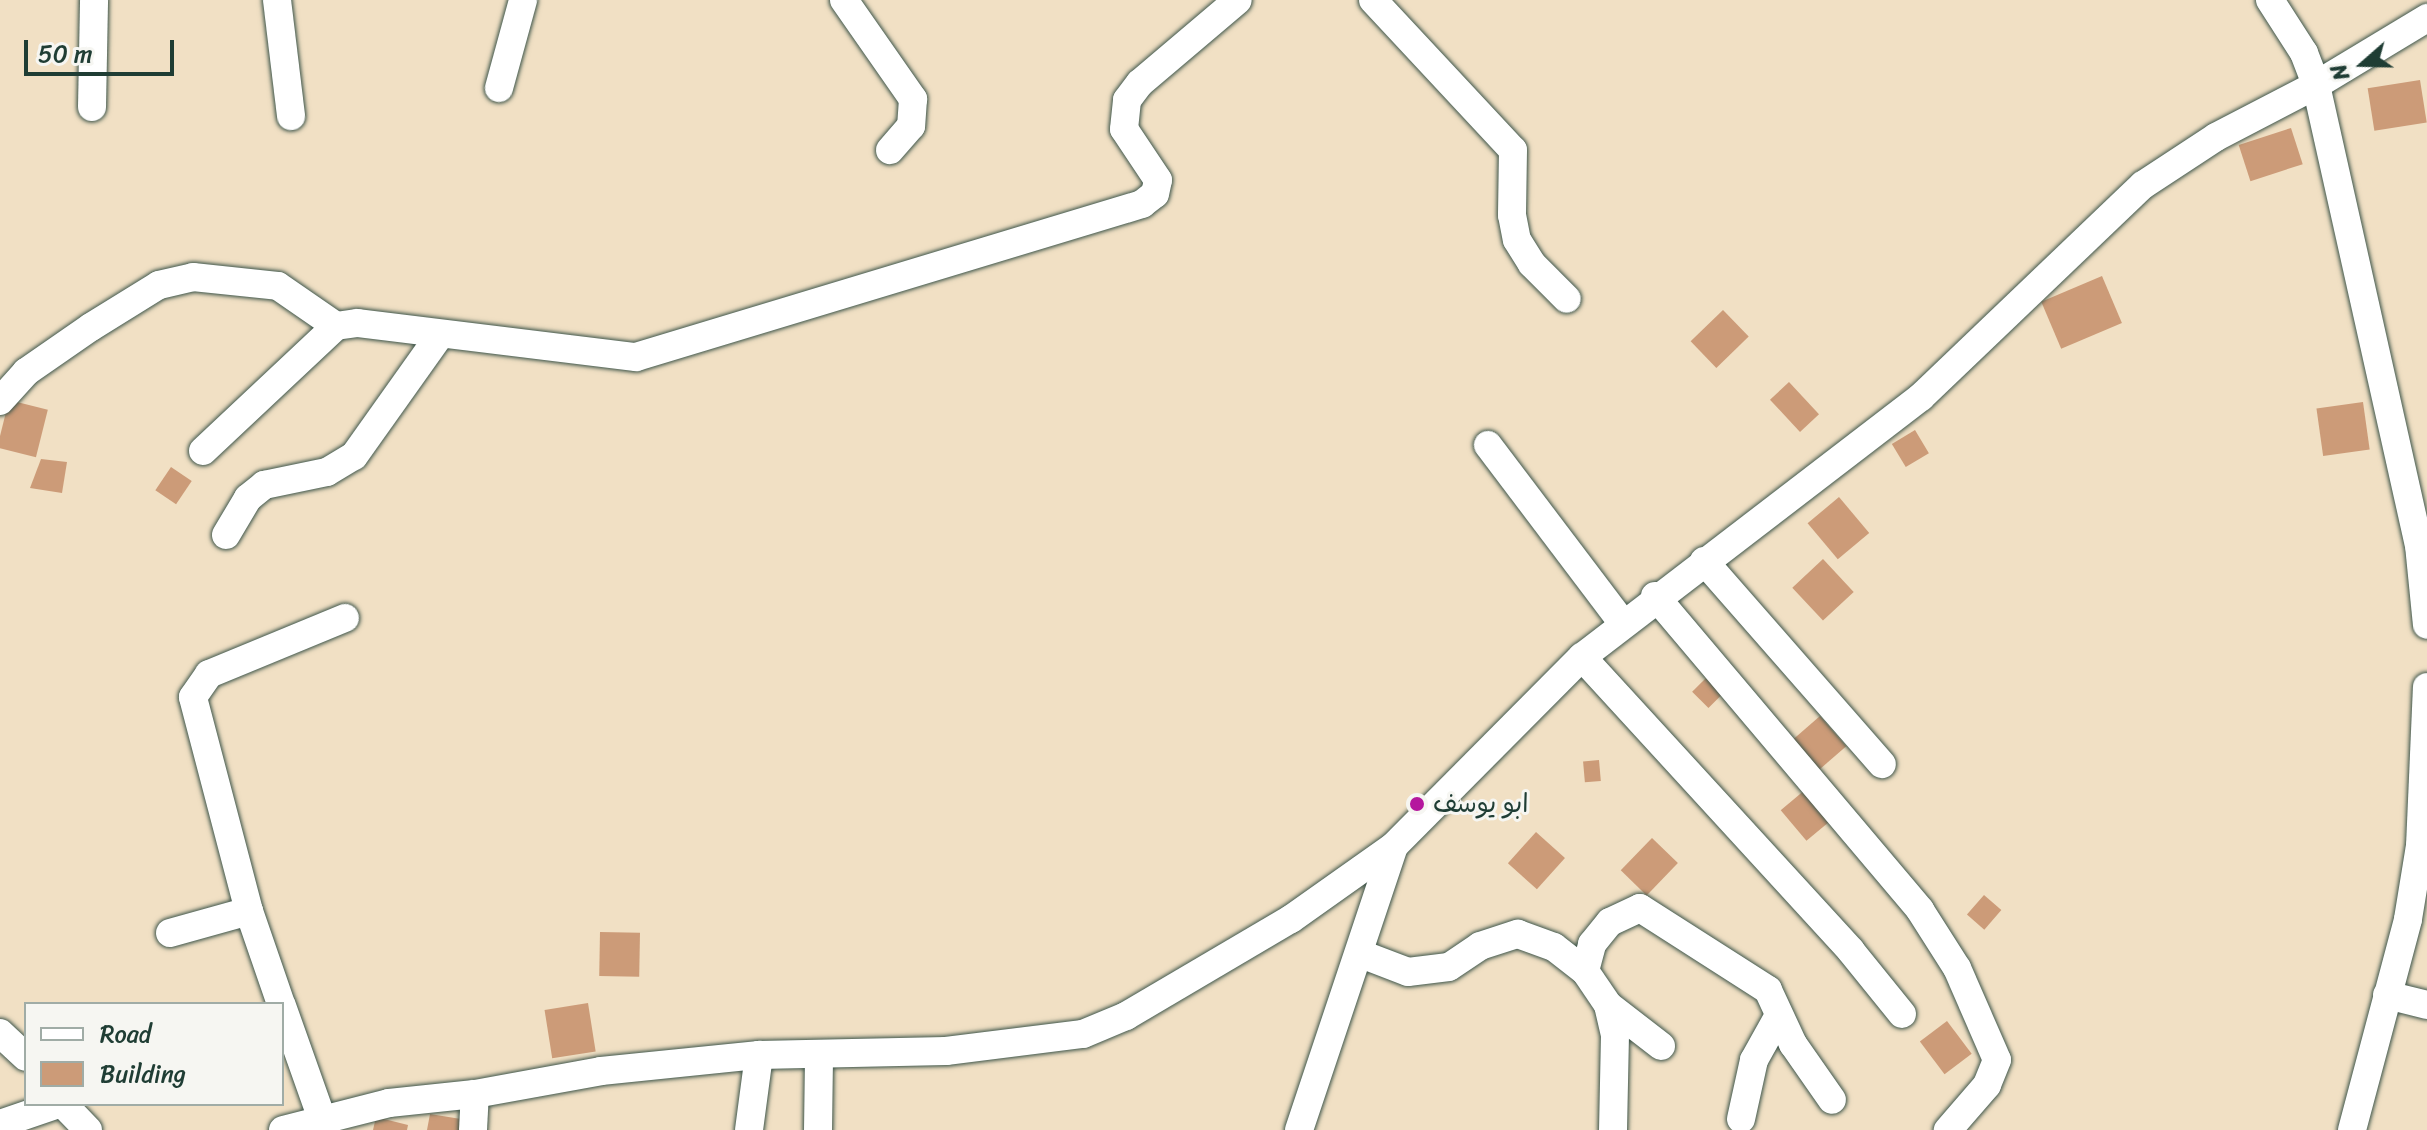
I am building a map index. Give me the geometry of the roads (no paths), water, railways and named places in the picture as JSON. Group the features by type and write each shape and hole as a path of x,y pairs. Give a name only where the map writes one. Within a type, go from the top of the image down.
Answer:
{"street":[{"path":"92,107 94,0"},
{"path":"277,0 291,116"},
{"path":"499,88 523,0"},
{"path":"844,0 913,99 911,126 890,150"},
{"path":"203,451 336,326 358,323 636,357 1142,204 1155,194 1158,180 1124,129 1127,100 1238,0"},
{"path":"1373,0 1513,150 1512,215 1517,240 1532,264 1567,299"},
{"path":"2270,0 2304,53 2316,85 2419,545 2427,625"},
{"path":"283,1130 321,1116 475,1094 601,1071 759,1055 946,1051 1083,1034 1126,1016 1291,919 1394,846 1582,657 1655,596 1760,523 1921,397 2143,185 2216,137 2316,85 2427,18"},
{"path":"0,401 26,372 91,327 159,285 193,277 278,286 336,326"},
{"path":"226,535 248,498 264,485 327,472 354,456 440,335"},
{"path":"1488,445 1622,622"},
{"path":"1704,561 1882,764"},
{"path":"1655,596 1920,910 1957,968 1997,1060 1987,1085 1948,1130"},
{"path":"281,1002 249,911 192,709 195,690 209,674 345,618"},
{"path":"1582,657 1851,951 1902,1014"},
{"path":"2352,1130 2408,919 2420,846 2427,687"},
{"path":"1299,1130 1361,954 1394,846"},
{"path":"1585,971 1592,944 1610,922 1640,908 1768,990 1779,1015 1832,1100"},
{"path":"170,933 249,911"},
{"path":"1361,954 1408,972 1449,967 1480,946 1518,934 1554,947 1585,971 1608,1005 1661,1046"},
{"path":"2387,995 2427,1005"},
{"path":"1608,1005 1615,1035 1613,1130"},
{"path":"284,1011 321,1116"},
{"path":"1741,1119 1754,1060 1779,1015"},
{"path":"0,1033 24,1055"},
{"path":"818,1130 819,1054"},
{"path":"749,1130 759,1055"},
{"path":"473,1130 475,1094"},
{"path":"0,1124 54,1106"},
{"path":"62,1106 88,1130"}],"place":[{"name":"ابو يوسف","path":"1417,804"}]}
